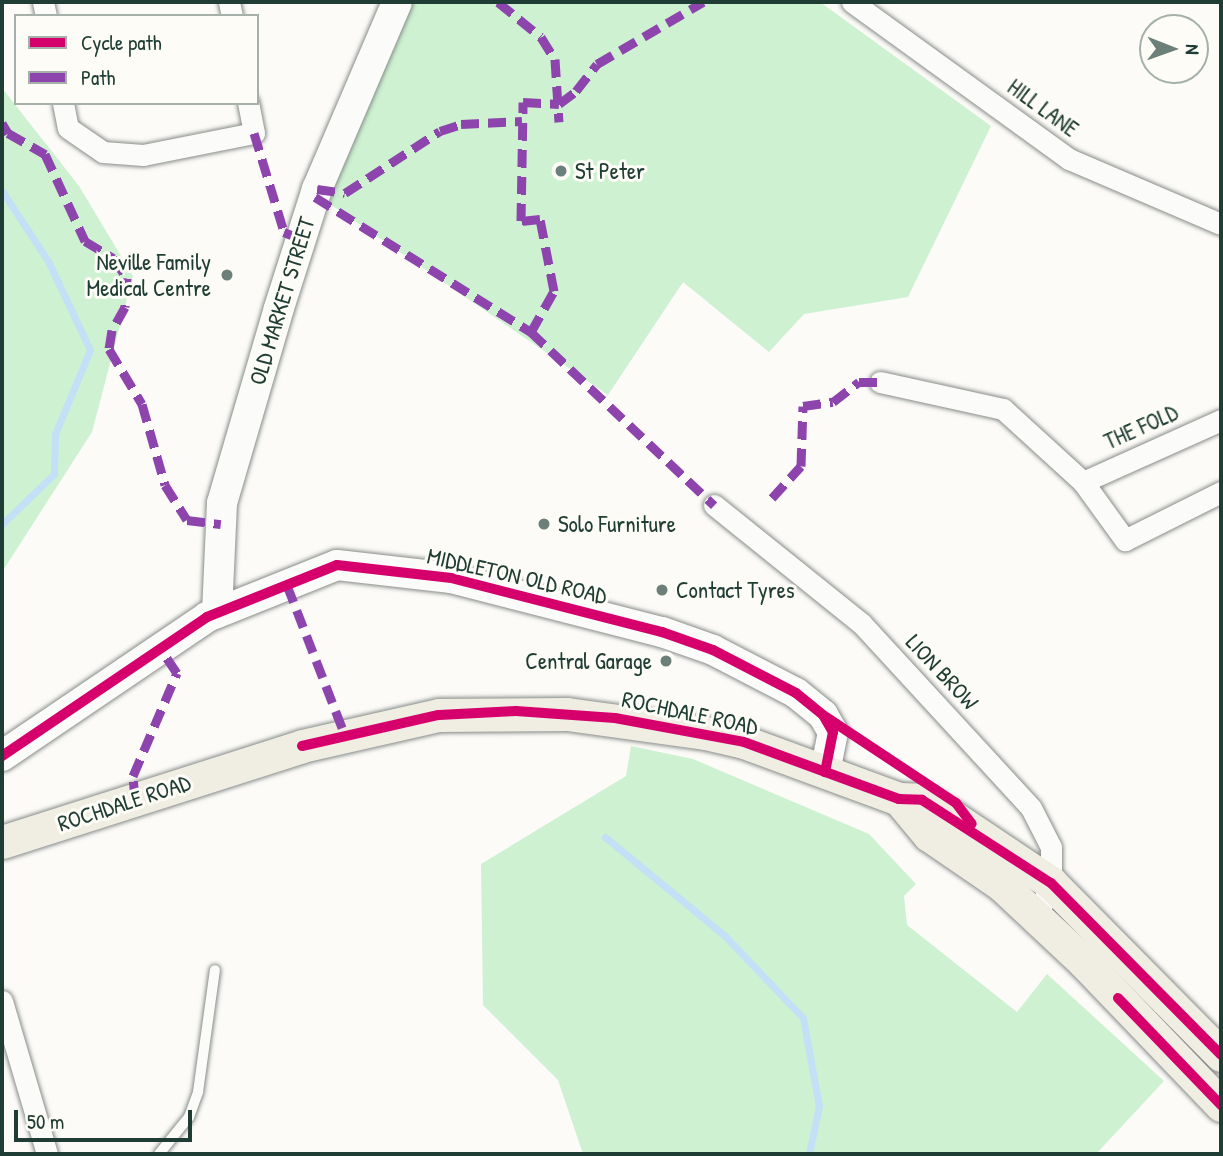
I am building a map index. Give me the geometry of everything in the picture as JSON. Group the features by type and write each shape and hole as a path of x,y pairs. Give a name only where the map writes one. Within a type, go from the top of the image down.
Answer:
{"main road":[{"name":"ROCHDALE ROAD","path":"2,842 302,746 439,715 516,711 615,718 744,742 899,799 922,800 951,816 1051,883 1221,1055"},
{"path":"899,799 929,835 1002,886 1037,918 1221,1105"}],"street":[{"name":"OLD MARKET STREET","path":"217,613 222,503 275,321 317,189 397,2"},
{"name":"HILL LANE","path":"852,2 1069,159 1221,224"},
{"path":"63,105 68,128 103,152 143,155 254,133 248,105"},
{"path":"880,382 1003,409 1083,482 1125,540 1221,492"},
{"name":"THE FOLD","path":"1083,482 1221,420"},
{"name":"LION BROW","path":"714,505 861,623 1031,808 1051,847 1051,883 1037,918"},
{"name":"MIDDLETON OLD ROAD","path":"2,756 217,613 337,565 451,578 662,632 751,668 796,693 824,715 833,732 825,772"},
{"path":"2,1001 47,1154"}],"lane":[{"path":"159,1154 189,1117 198,1092 215,970"}],"green space":[{"path":"411,2 820,2 991,126 908,297 804,314 769,352 683,282 608,395 327,202"},
{"path":"2,88 79,186 133,276 92,432 2,572"},
{"path":"631,746 693,759 869,834 916,884 904,896 907,925 1017,1012 1047,974 1164,1081 1096,1154 583,1154 558,1080 483,1005 481,864 626,776"}],"waterway":[{"path":"2,191 48,261 90,350 55,434 54,474 2,524"},
{"path":"605,837 725,936 803,1018 819,1106 809,1154"}],"marked path":[{"path":"498,2 541,37 555,59 559,122"},
{"path":"531,332 554,291 540,219 521,221 523,102 559,104 576,91 597,64 703,2"},
{"path":"317,189 345,193 440,131 461,124 522,121"},
{"path":"2,123 8,133 45,154 85,241 113,258 127,278 125,307 112,330 109,349 142,404 165,485 187,520 221,524"},
{"path":"254,133 284,232 301,239"},
{"path":"315,197 531,332 714,505"},
{"path":"772,498 801,466 803,406 833,402 859,382 880,382"},
{"path":"287,585 345,735"},
{"path":"135,799 133,776 177,673 160,648"}],"cycle path":[{"path":"2,756 207,617 337,565 451,578 662,632 713,650 796,693 823,715 833,732 825,772"},
{"path":"302,746 439,715 516,711 615,718 744,742 899,799 922,800 1051,883 1221,1055"},
{"path":"826,717 956,803 972,824"},
{"path":"1118,998 1221,1105"}],"place":[{"name":"St Peter","path":"561,171"},
{"name":"Neville Family Medical Centre","path":"227,275"},
{"name":"Solo Furniture","path":"544,524"},
{"name":"Contact Tyres","path":"662,590"},
{"name":"Central Garage","path":"666,661"}]}
